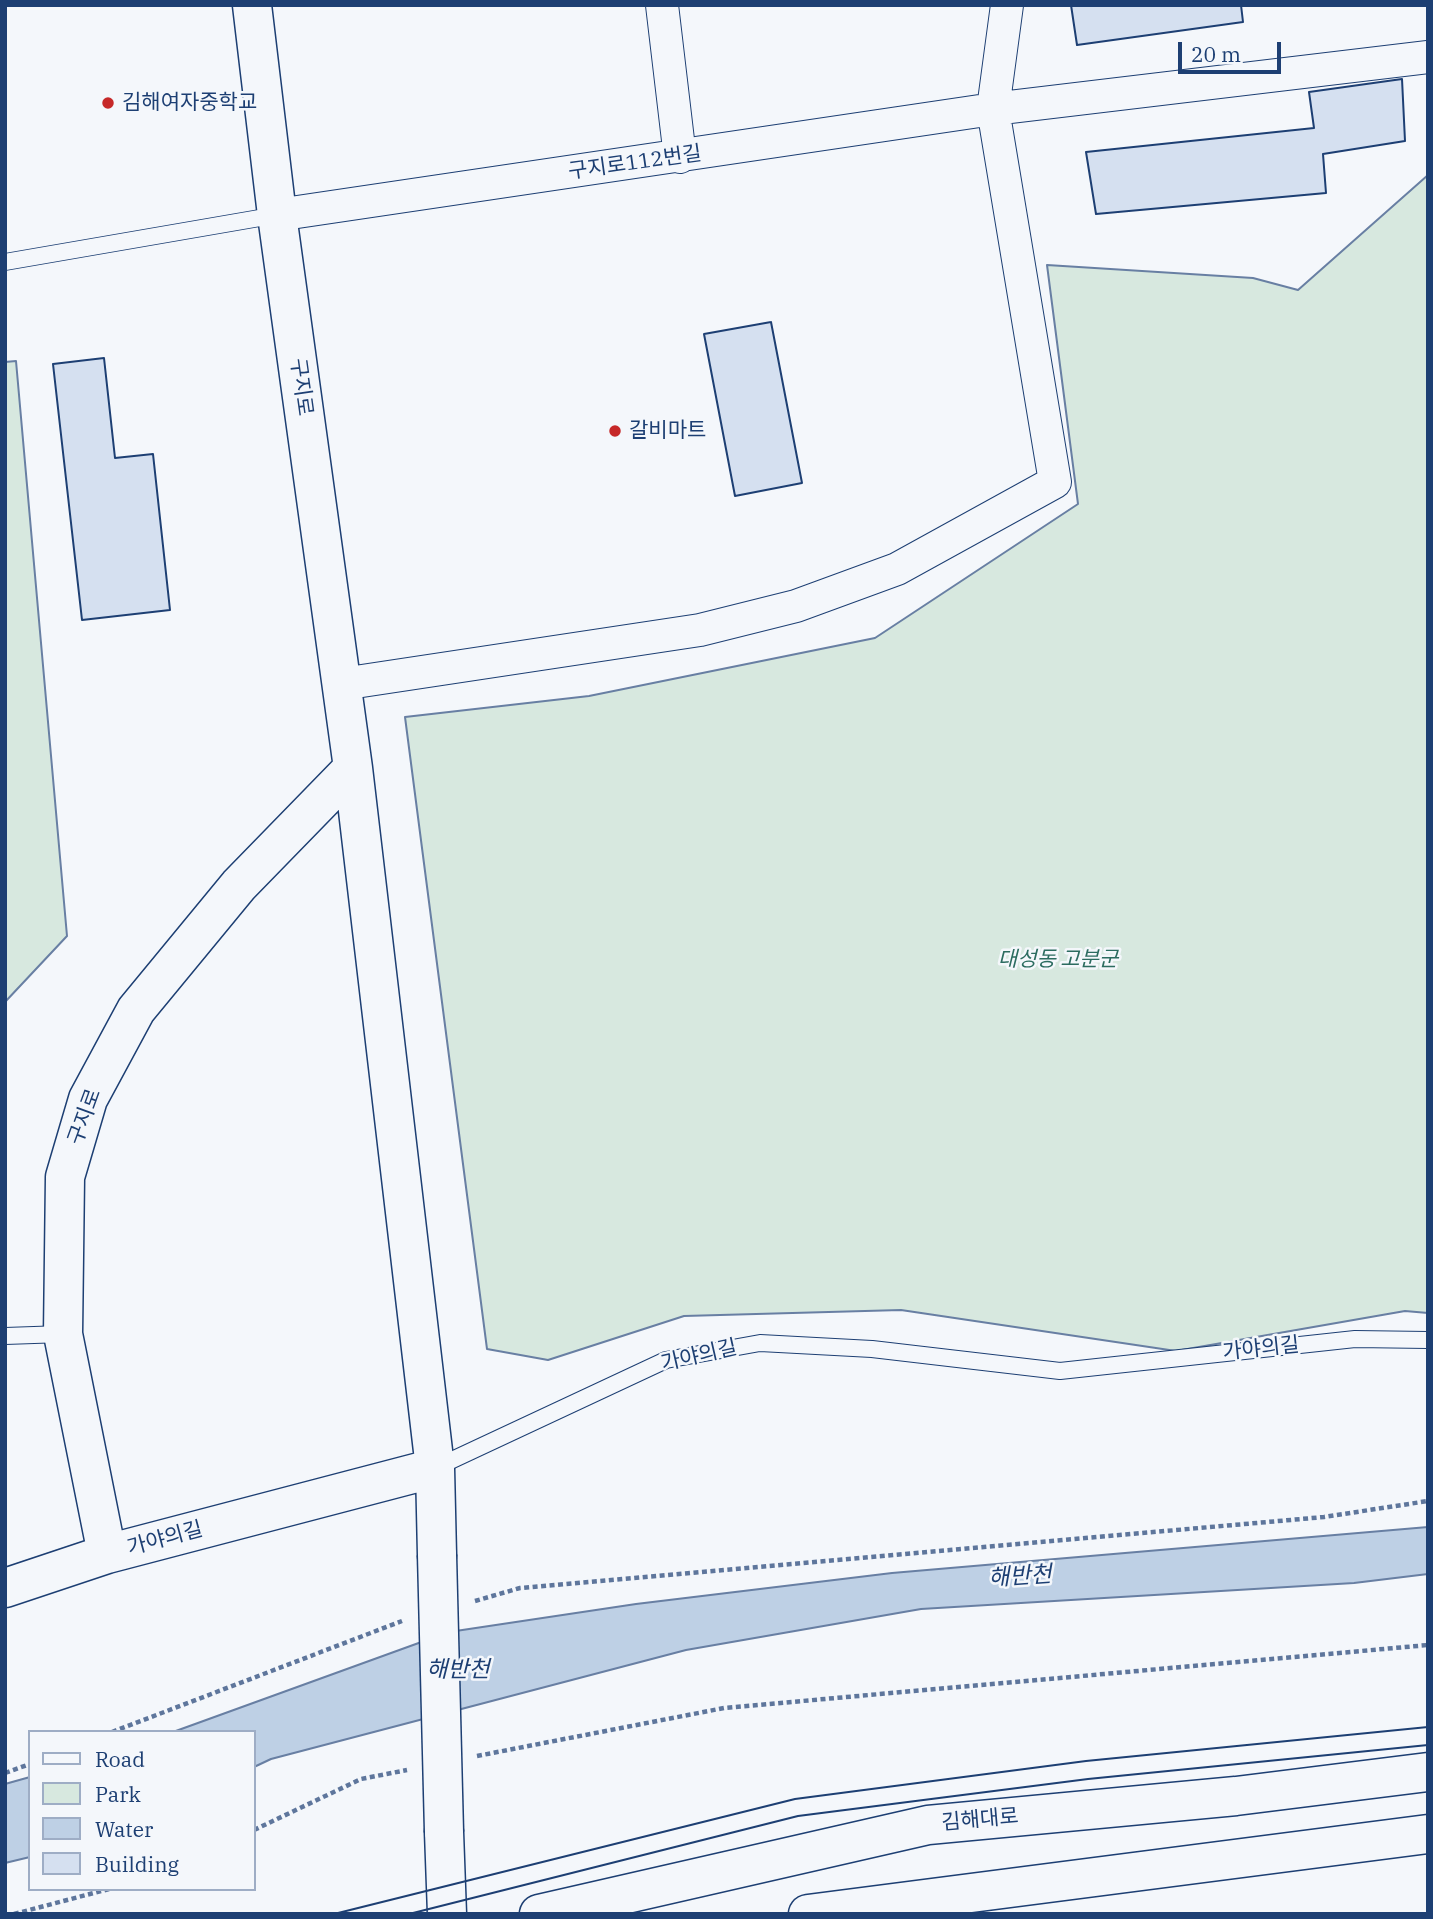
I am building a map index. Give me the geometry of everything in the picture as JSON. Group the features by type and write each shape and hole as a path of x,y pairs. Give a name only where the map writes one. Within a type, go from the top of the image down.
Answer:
{"main road":[{"name":"구지로","path":"252,5 277,215 353,768 435,1468 447,1914"},
{"name":"구지로","path":"107,1554 63,1334 65,1177 88,1100 136,1010 239,886 353,768"},
{"name":"가야의길","path":"5,1588 107,1554 435,1468"},
{"name":"김해대로","path":"539,1914 928,1825 1236,1796 1428,1772"},
{"path":"808,1914 1428,1834"}],"street":[{"path":"662,5 680,157"},
{"path":"342,684 700,630 796,606 897,569 1055,482 993,110 1007,5"},
{"name":"구지로112번길","path":"277,215 993,110 1428,57"}],"lane":[{"path":"5,262 277,215"},
{"path":"5,1336 63,1334"},
{"name":"가야의길","path":"435,1468 666,1360 760,1343 872,1349 1060,1371 1354,1339 1428,1340"}],"path":[{"path":"472,1602 520,1588 1324,1517 1428,1502"},
{"path":"117,1730 411,1619"},
{"path":"469,1758 724,1709 1428,1645"},
{"path":"5,1773 28,1765"},
{"path":"256,1829 361,1779 415,1769"},
{"path":"14,1914 101,1891"}],"green space":[{"name":"대성동 고분군","path":"1428,175 1428,1313 1405,1311 1176,1351 901,1310 684,1316 548,1360 487,1349 405,717 589,696 875,638 1078,504 1047,265 1253,278 1298,290"},
{"path":"16,361 67,936 5,1002 5,362"}],"water":[{"name":"해반천","path":"1428,1527 1428,1574 1354,1583 921,1609 686,1650 271,1759 256,1766 256,1730 179,1730 449,1632 636,1604 892,1573"},
{"path":"28,1778 28,1857 5,1863 5,1784"}],"building":[{"path":"1071,5 1241,5 1243,22 1077,45"},
{"path":"1402,79 1405,141 1323,154 1326,193 1096,214 1086,152 1314,128 1309,92"},
{"path":"771,322 802,483 735,496 704,334"},
{"path":"104,358 115,458 153,454 170,610 82,620 53,364"}],"tram line":[{"path":"334,1914 795,1799 1086,1761 1428,1727"},
{"path":"409,1914 798,1816 1088,1779 1428,1745"}],"place":[{"name":"김해여자중학교","path":"108,103"},
{"name":"갈비마트","path":"615,431"}]}
